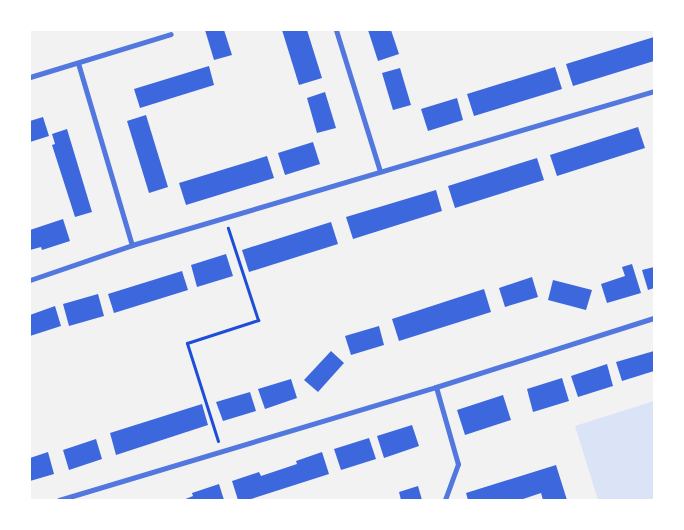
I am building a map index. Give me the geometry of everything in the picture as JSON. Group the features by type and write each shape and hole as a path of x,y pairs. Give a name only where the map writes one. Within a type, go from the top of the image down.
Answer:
{"street":[{"path":"336,30 380,170"},
{"path":"30,77 171,34"},
{"path":"78,63 132,245"},
{"path":"30,280 132,245 380,170 654,91"},
{"path":"59,500 436,387 654,318"},
{"path":"436,387 458,464 445,500"}],"path":[{"path":"221,452 187,343 258,320 225,217"}],"shaded area":[{"path":"654,401 654,500 598,500 575,426"}],"building":[{"path":"205,30 224,30 232,55 214,60"},
{"path":"282,30 307,30 322,78 299,85"},
{"path":"368,30 391,30 399,54 378,61"},
{"path":"654,37 654,61 573,86 566,64"},
{"path":"209,66 214,85 140,108 134,89"},
{"path":"555,67 562,89 474,116 467,94"},
{"path":"400,68 411,105 393,110 382,73"},
{"path":"325,92 336,128 317,133 307,98"},
{"path":"457,98 463,120 428,131 421,109"},
{"path":"146,115 168,187 149,193 127,121"},
{"path":"43,117 49,136 30,142 30,121"},
{"path":"638,127 645,148 557,176 550,155"},
{"path":"67,129 92,212 75,217 52,145 55,144 52,134"},
{"path":"313,142 320,164 285,175 278,153"},
{"path":"267,156 274,178 186,205 179,183"},
{"path":"537,158 544,180 455,208 448,186"},
{"path":"436,190 442,211 353,239 346,217"},
{"path":"63,219 70,241 42,250 41,247 30,250 30,230"},
{"path":"331,222 338,244 249,272 242,250"},
{"path":"226,254 233,276 197,287 191,265"},
{"path":"632,264 641,293 607,303 601,284 625,276 622,267"},
{"path":"654,267 654,288 648,290 642,270"},
{"path":"182,271 188,290 114,313 108,294"},
{"path":"532,277 538,297 505,307 499,288"},
{"path":"553,280 592,290 586,310 548,300"},
{"path":"484,289 491,312 399,341 392,319"},
{"path":"98,294 104,316 69,326 63,304"},
{"path":"55,306 61,326 30,336 30,315"},
{"path":"379,326 384,345 351,355 345,336"},
{"path":"331,351 344,363 318,392 304,380"},
{"path":"654,351 654,371 622,381 616,362"},
{"path":"607,364 613,386 578,397 571,376"},
{"path":"562,378 569,401 533,412 527,389"},
{"path":"291,379 297,398 265,409 258,389"},
{"path":"250,392 256,411 223,421 216,402"},
{"path":"503,395 511,420 465,435 457,410"},
{"path":"202,404 208,425 116,455 110,433"},
{"path":"412,425 419,446 384,458 377,436"},
{"path":"369,438 376,459 341,470 334,449"},
{"path":"96,439 102,459 69,470 63,450"},
{"path":"48,452 54,474 30,481 30,458"},
{"path":"322,452 329,474 248,500 238,500 232,481 259,472 261,476 297,464 296,461"},
{"path":"556,465 567,500 543,500 541,493 520,500 468,500 466,493"},
{"path":"219,484 224,500 183,500 193,496 192,493"},
{"path":"418,486 422,500 401,500 399,492"}]}
